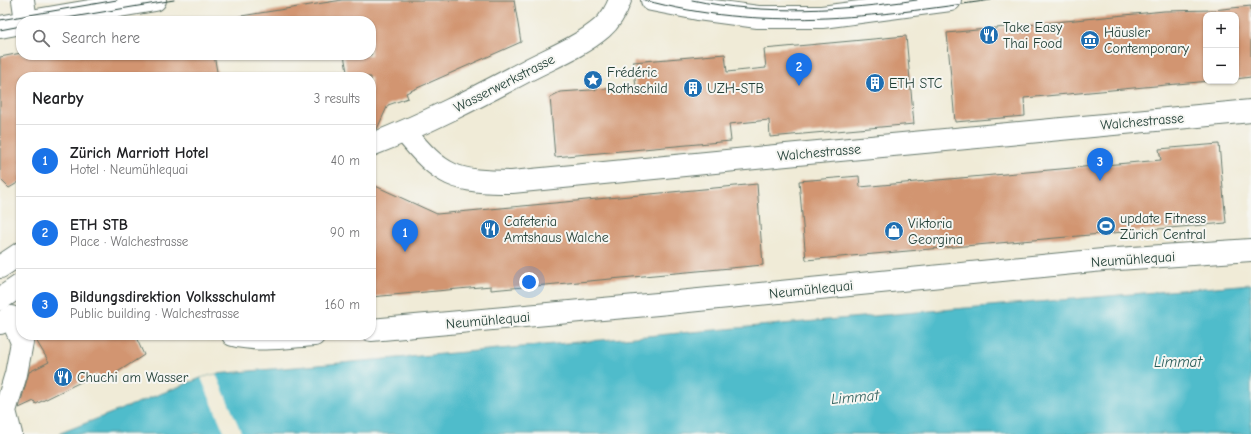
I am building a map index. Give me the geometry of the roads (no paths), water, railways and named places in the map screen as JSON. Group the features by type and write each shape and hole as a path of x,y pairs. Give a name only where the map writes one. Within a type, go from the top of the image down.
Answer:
{"street":[{"path":"24,0 26,16"},
{"path":"61,16 155,0"},
{"name":"Wasserwerkstrasse","path":"376,143 405,132 584,42 604,27 614,15 620,0"},
{"path":"652,0 698,9 758,17 822,17 950,0"},
{"path":"0,27 16,24"},
{"name":"Walchestrasse","path":"405,132 420,150 441,170 458,178 474,181 512,182 1251,111"},
{"name":"Neumühlequai","path":"376,330 1103,260 1251,250"},
{"path":"0,267 16,256"},
{"path":"16,293 4,313 16,332"},
{"path":"10,434 5,411 16,374 22,342 21,340"}],"water":[{"name":"Limmat","path":"1251,284 1251,434 58,434 201,378 216,374"}],"tram line":[{"path":"23,16 117,0"},
{"path":"79,16 174,0"},
{"path":"644,0 687,10 731,16 774,19 860,16 904,12 991,0"},
{"path":"692,0 720,5 776,10 833,9 917,0"},
{"path":"0,20 16,17"},
{"path":"0,30 16,27"}],"place":[{"name":"Take Easy Thai Food","path":"989,35"},
{"name":"Häusler Contemporary","path":"1090,40"},
{"name":"Frédéric Rothschild","path":"593,80"},
{"name":"ETH STC","path":"875,83"},
{"name":"ETH STB","path":"799,86"},
{"name":"UZH-STB","path":"693,88"},
{"name":"Bildungsdirektion Volksschulamt","path":"1100,181"},
{"name":"update Fitness Zürich Central","path":"1106,226"},
{"name":"Cafeteria Amtshaus Walche","path":"490,229"},
{"name":"Viktoria Georgina","path":"894,231"},
{"name":"Zürich Marriott Hotel","path":"405,252"},
{"name":"Chuchi am Wasser","path":"63,377"}]}
